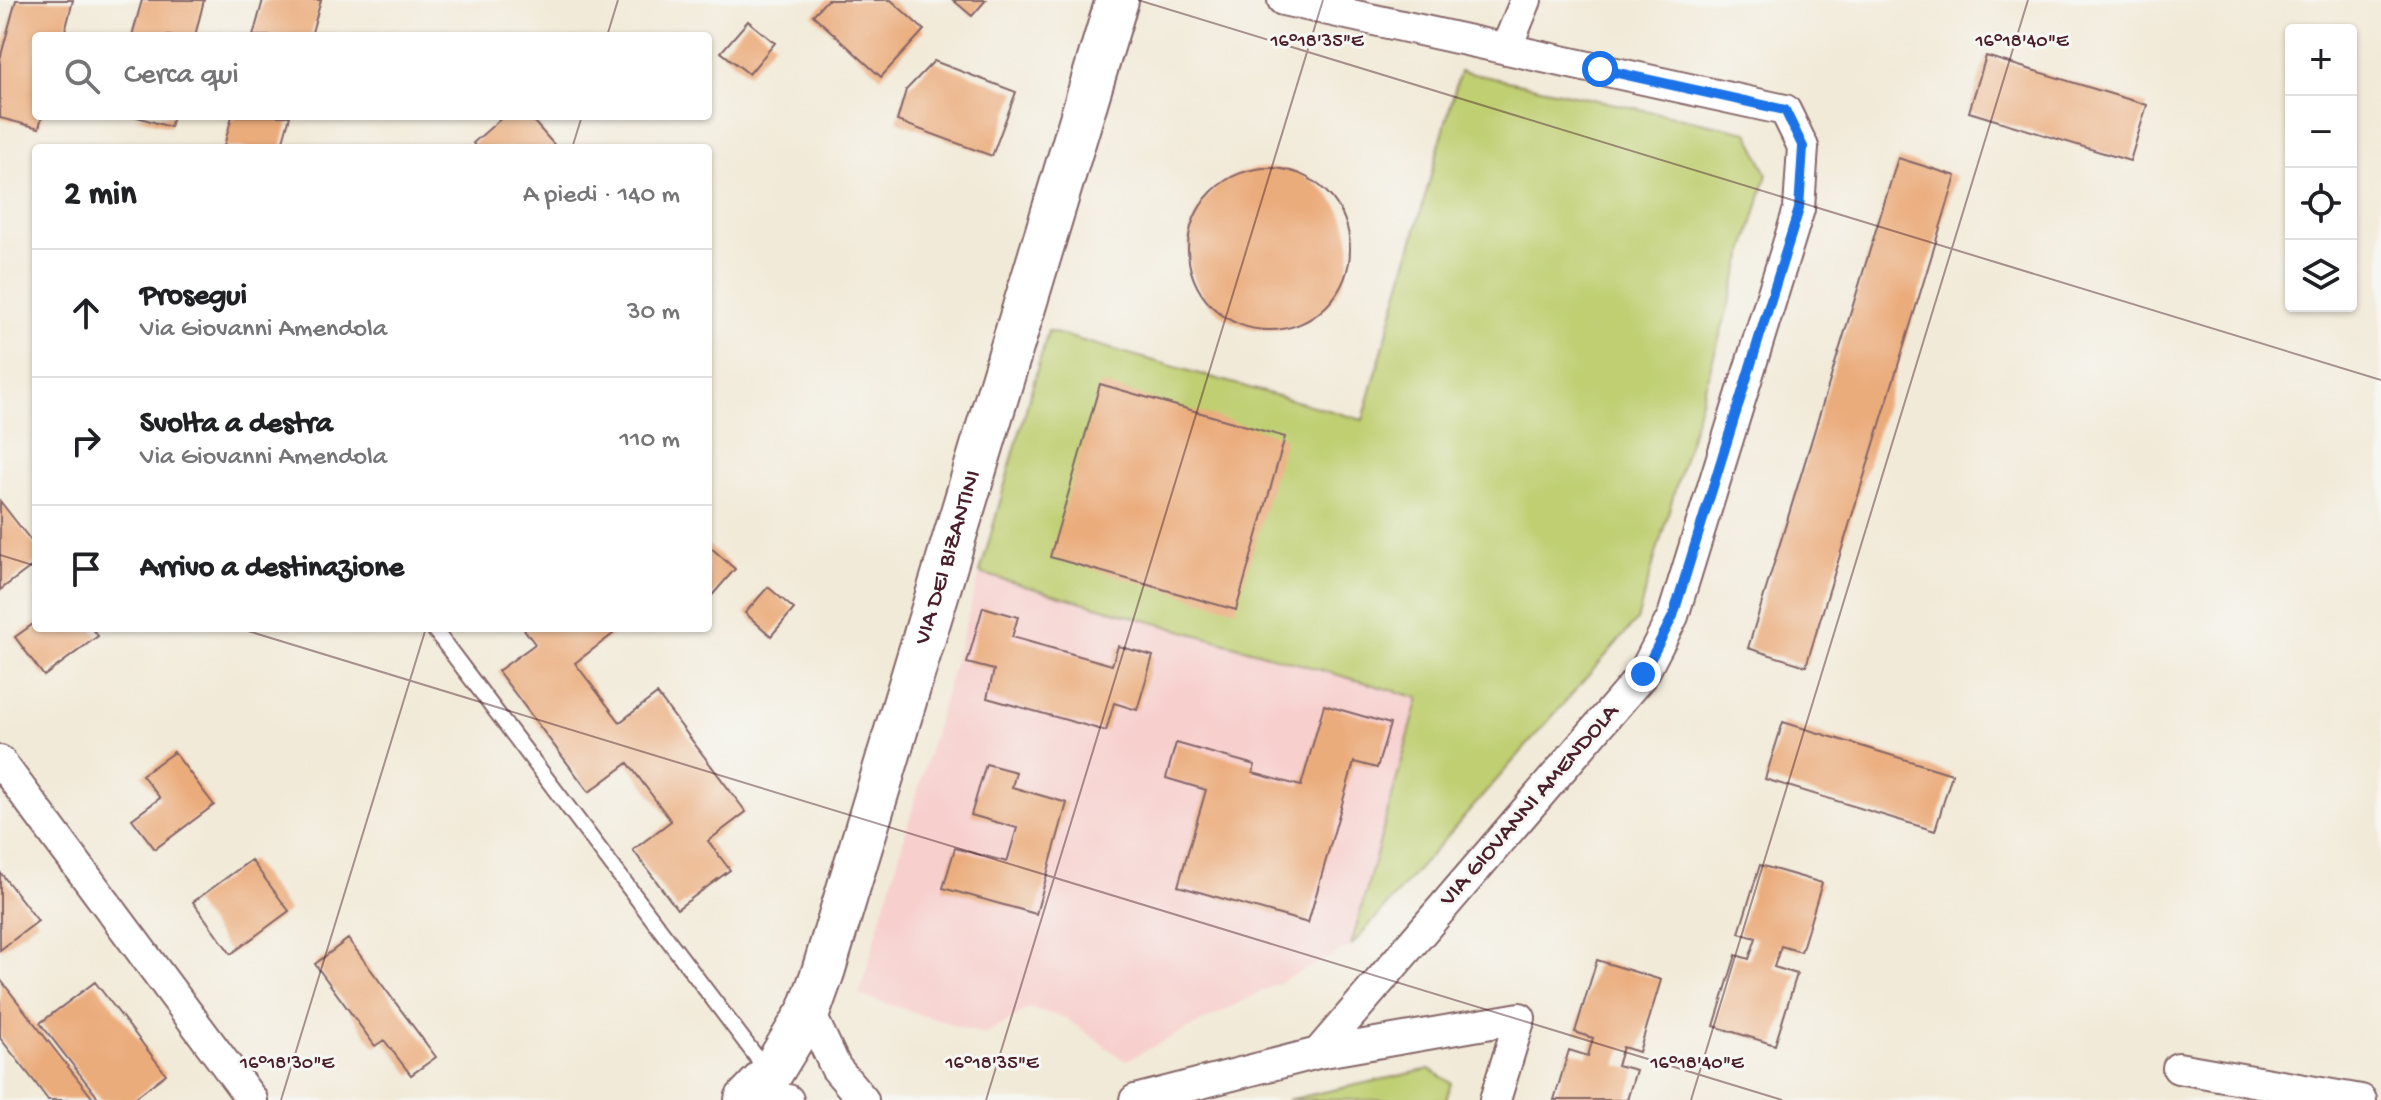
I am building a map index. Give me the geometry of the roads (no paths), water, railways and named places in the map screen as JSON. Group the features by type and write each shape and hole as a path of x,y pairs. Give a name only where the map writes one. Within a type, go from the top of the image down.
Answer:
{"street":[{"name":"VIA DEI BIZANTINI","path":"763,1093 809,1011 823,972 1117,0"},
{"name":"VIA GIOVANNI AMENDOLA","path":"1283,0 1785,110 1803,147 1799,209 1673,616 1643,674 1318,1053"},
{"path":"1506,49 1526,0"},
{"path":"0,761 252,1100"},
{"path":"809,1011 836,1068 863,1100"},
{"path":"1135,1100 1318,1053 1520,1018 1495,1100"},
{"path":"2178,1068 2361,1100"}],"lane":[{"path":"436,632 763,1093"}]}
